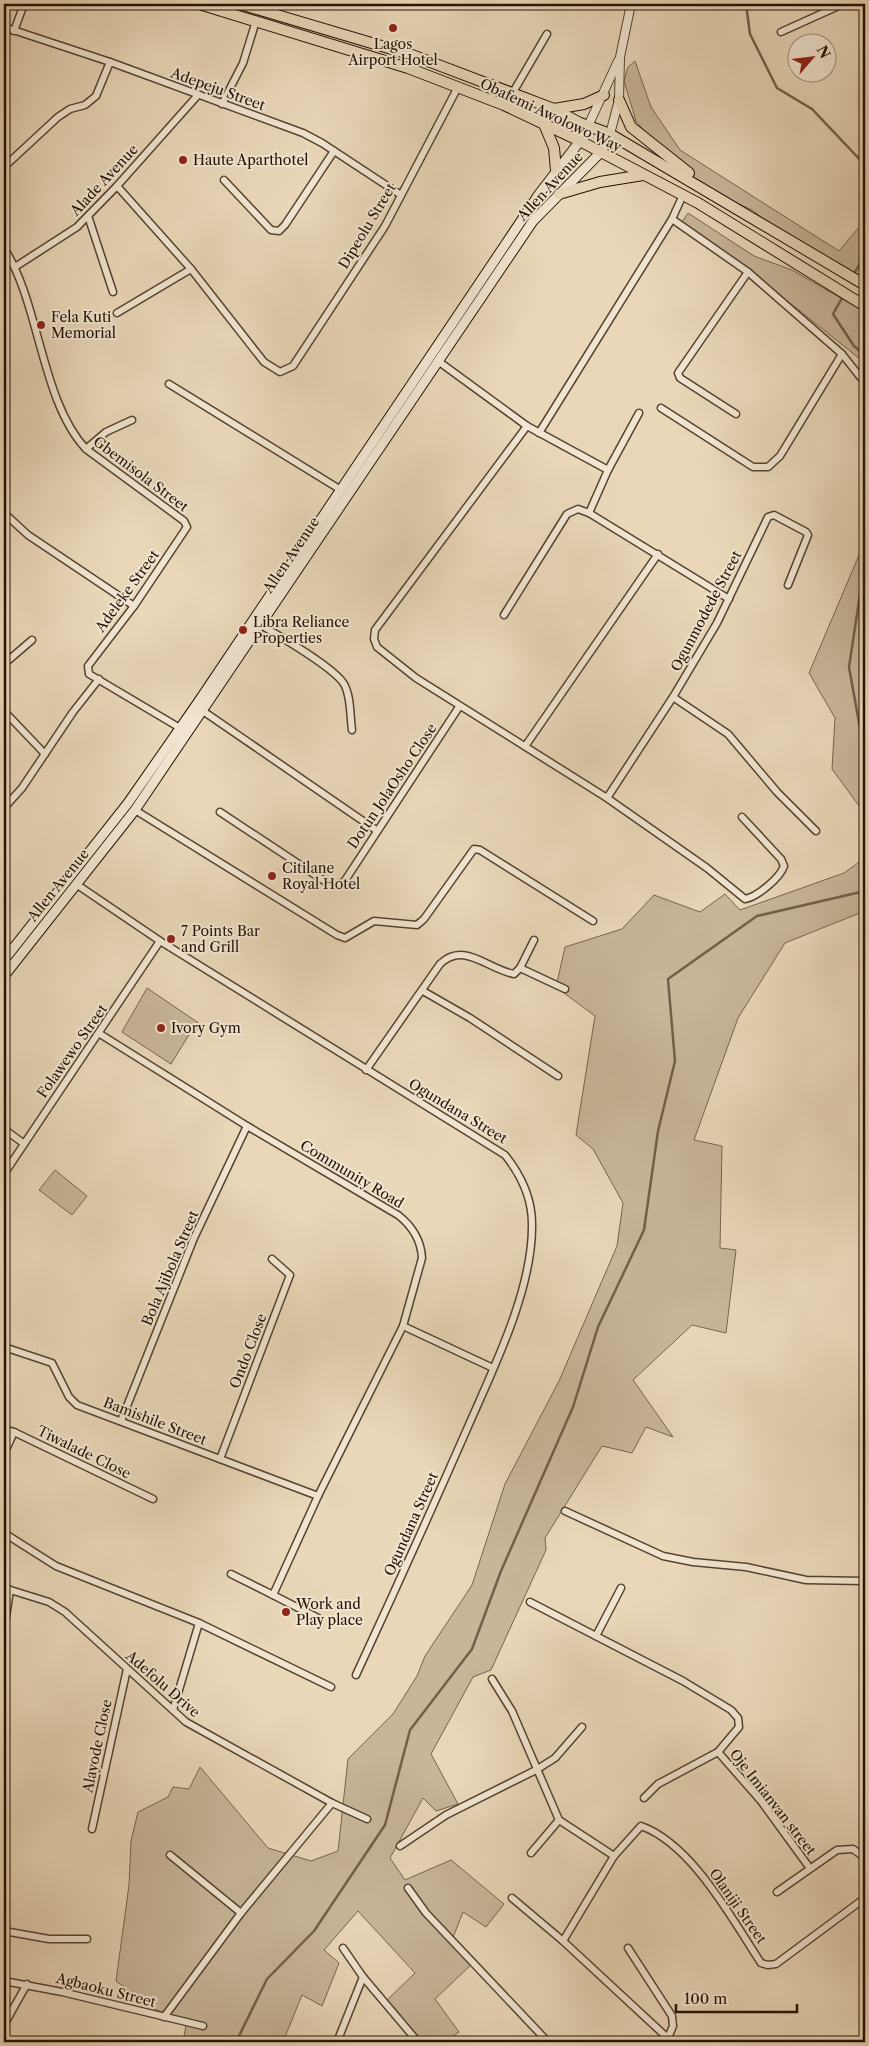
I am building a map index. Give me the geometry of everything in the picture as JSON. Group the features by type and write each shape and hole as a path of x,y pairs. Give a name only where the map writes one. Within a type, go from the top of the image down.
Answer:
{"main road":[{"name":"Obafemi Awolowo Way","path":"199,4 408,68 504,105 580,141 718,215 865,306"},
{"name":"Obafemi Awolowo Way","path":"240,4 383,45 554,109 588,126 610,134 652,157 752,220 865,285"},
{"path":"554,109 584,104 604,95"},
{"path":"619,100 629,124 645,140 752,220"},
{"path":"544,124 554,148 556,171"},
{"name":"Allen Avenue","path":"4,960 128,803 556,171 580,141 588,126"},
{"name":"Allen Avenue","path":"4,976 135,810 533,221 601,152 610,134"},
{"path":"559,194 600,182 643,176"}],"street":[{"path":"14,31 24,4"},
{"path":"610,134 619,100 620,57 631,4"},
{"path":"781,32 843,4"},
{"path":"864,4 865,8"},
{"path":"222,104 243,62 256,21"},
{"name":"Adepeju Street","path":"4,27 110,62 303,133 401,195"},
{"path":"512,94 547,34"},
{"path":"588,126 620,57"},
{"path":"4,167 58,117 70,109 85,105 96,96 110,62"},
{"name":"Dipeolu Street","path":"191,269 264,362 280,372 288,370 293,366 385,226 458,87"},
{"name":"Alade Avenue","path":"15,267 67,235 88,216 198,95"},
{"path":"224,180 270,230 278,231 285,225 334,151"},
{"path":"117,186 191,269 117,313"},
{"path":"539,433 672,219 683,196"},
{"path":"88,216 113,292"},
{"path":"672,219 748,272 842,354 865,382"},
{"name":"Gbemisola Street","path":"4,248 15,267 66,419 75,437 86,449 184,521 187,527"},
{"path":"736,414 680,378 678,373 748,272"},
{"path":"661,408 753,467 768,466 780,456 842,354"},
{"path":"438,361 527,426 608,470"},
{"path":"169,384 341,490"},
{"path":"590,513 608,470 639,413"},
{"path":"86,449 106,432 132,420"},
{"path":"527,426 374,630 374,639 377,647 416,678 459,707 526,745 607,798 707,868 745,900 754,896 782,872 784,866 781,859 742,818"},
{"path":"504,615 567,514 578,509 590,513 729,599"},
{"path":"4,513 28,536 134,606"},
{"name":"Ogunmodede Street","path":"607,798 673,697 729,599 768,517 774,515 808,535 788,585"},
{"name":"Adeleke Street","path":"99,679 89,674 88,666 134,606 187,527"},
{"path":"526,745 658,554"},
{"path":"260,625 308,653 342,681 346,689 352,730"},
{"path":"4,664 32,640"},
{"path":"4,808 22,788 72,712 99,679 180,728"},
{"path":"673,697 728,734 777,792 816,830"},
{"name":"Dotun JolaOsho Close","path":"220,812 332,886 344,882 376,830 418,771 459,707"},
{"path":"4,711 45,754"},
{"path":"203,711 376,830"},
{"path":"135,810 337,935 345,938 374,921 417,925 424,920 474,849 480,850 593,921"},
{"name":"Ogundana Street","path":"76,884 160,941 366,1070 505,1154 518,1172 528,1197 532,1224 529,1259 518,1305 493,1368 407,1565 356,1675"},
{"path":"366,1070 423,991 440,964 448,956 465,954 514,974 520,968 534,940"},
{"name":"Folawewo Street","path":"4,1174 23,1143 100,1034 160,941"},
{"path":"520,968 565,989"},
{"path":"423,991 470,1018 558,1076"},
{"name":"Community Road","path":"100,1034 247,1126 408,1223 421,1247 422,1258 403,1326 318,1496 273,1595"},
{"name":"Bola Ajibola Street","path":"121,1421 194,1238 247,1126"},
{"path":"4,1129 23,1143"},
{"name":"Ondo Close","path":"220,1458 290,1275 272,1259"},
{"path":"403,1326 493,1368"},
{"name":"Bamishile Street","path":"4,1347 52,1363 69,1397 78,1405 318,1496"},
{"name":"Tiwalade Close","path":"4,1429 14,1432 153,1499"},
{"path":"4,1454 14,1432"},
{"path":"565,1511 663,1556 693,1562 746,1567 806,1580 865,1581"},
{"path":"4,1533 56,1566 199,1623 331,1687"},
{"path":"231,1574 318,1618"},
{"path":"596,1636 621,1588"},
{"path":"4,1630 7,1589"},
{"name":"Adefolu Drive","path":"7,1589 49,1602 65,1612 126,1670 186,1722 220,1743 332,1803 367,1818"},
{"path":"530,1602 683,1681 730,1710 738,1718 739,1727 718,1752 658,1784 644,1798"},
{"path":"173,1710 199,1623"},
{"name":"Alayode Close","path":"92,1828 126,1670"},
{"path":"492,1679 512,1711 559,1820 614,1856 563,1941"},
{"path":"400,1846 446,1815 536,1770 555,1758 582,1727"},
{"name":"Oje Imianvan street","path":"718,1752 761,1801 809,1868"},
{"path":"164,2017 241,1913 332,1803"},
{"path":"531,1853 559,1820"},
{"name":"Olaniji Street","path":"614,1856 641,1826 650,1829 686,1857 709,1885 761,1963 768,1965 776,1964 865,1898"},
{"name":"Oje Imianvan street","path":"776,1892 837,1850 844,1848 853,1849 865,1858"},
{"path":"170,1855 241,1913"},
{"path":"408,1888 426,1913 548,2042"},
{"path":"512,1898 563,1941 670,2040"},
{"path":"4,1931 48,1939 87,1939"},
{"path":"343,1948 363,1977 418,2042"},
{"path":"628,1948 672,2016 673,2026 670,2040"},
{"path":"337,2042 363,1977"},
{"name":"Agbaoku Street","path":"4,1981 27,1984 203,2026"},
{"path":"4,2025 27,1984"}],"shaded area":[{"path":"635,61 651,107 680,150 839,251 865,220 865,280 779,231 752,210 700,186 666,157 636,121 624,81 628,67"},
{"path":"688,213 754,256 792,270 865,312 865,363 741,264 682,222"},
{"path":"865,541 865,814 832,769 835,718 809,673"},
{"path":"865,858 865,911 785,943 738,1018 694,1140 722,1146 720,1248 736,1250 726,1333 692,1325 633,1380 673,1437 646,1427 632,1453 602,1446 545,1538 546,1550 491,1670 473,1677 431,1754 458,1804 436,1811 423,1798 390,1858 405,1880 451,1860 504,1904 486,1927 463,1912 452,1940 473,1963 435,1999 459,2032 445,2042 420,2042 384,2003 415,1973 358,1911 324,1950 339,1963 322,2006 302,1995 283,2042 183,2042 187,2019 156,2010 116,1981 129,1885 131,1841 138,1812 168,1797 173,1787 189,1789 200,1767 268,1848 311,1861 338,1851 348,1759 393,1714 417,1676 425,1656 472,1585 505,1484 559,1381 617,1246 623,1203 593,1149 576,1135 595,1016 556,987 565,947 622,929 654,895 700,912 725,894 740,910 844,873"},
{"name":"Ivory Gym","path":"147,988 200,1024 196,1032 190,1033 171,1064 122,1032"},
{"path":"55,1170 87,1196 72,1215 39,1190"}],"waterway":[{"path":"746,4 750,34 777,88 812,109 865,165"},
{"path":"854,274 865,254"},
{"path":"842,298 833,314 854,346 865,355"},
{"path":"865,581 861,588 849,667 865,756"},
{"path":"236,2042 267,1979 314,1931 385,1825 410,1730 472,1649 501,1571 573,1407 598,1327 644,1230 658,1131 675,1061 668,979 757,916 865,891"}],"place":[{"name":"Lagos Airport Hotel","path":"393,28"},
{"name":"Haute Aparthotel","path":"183,160"},
{"name":"Fela Kuti Memorial","path":"41,325"},
{"name":"Libra Reliance Properties","path":"243,630"},
{"name":"Citilane Royal Hotel","path":"272,876"},
{"name":"7 Points Bar and Grill","path":"171,939"},
{"name":"Ivory Gym","path":"161,1028"},
{"name":"Work and Play place","path":"286,1612"}]}
